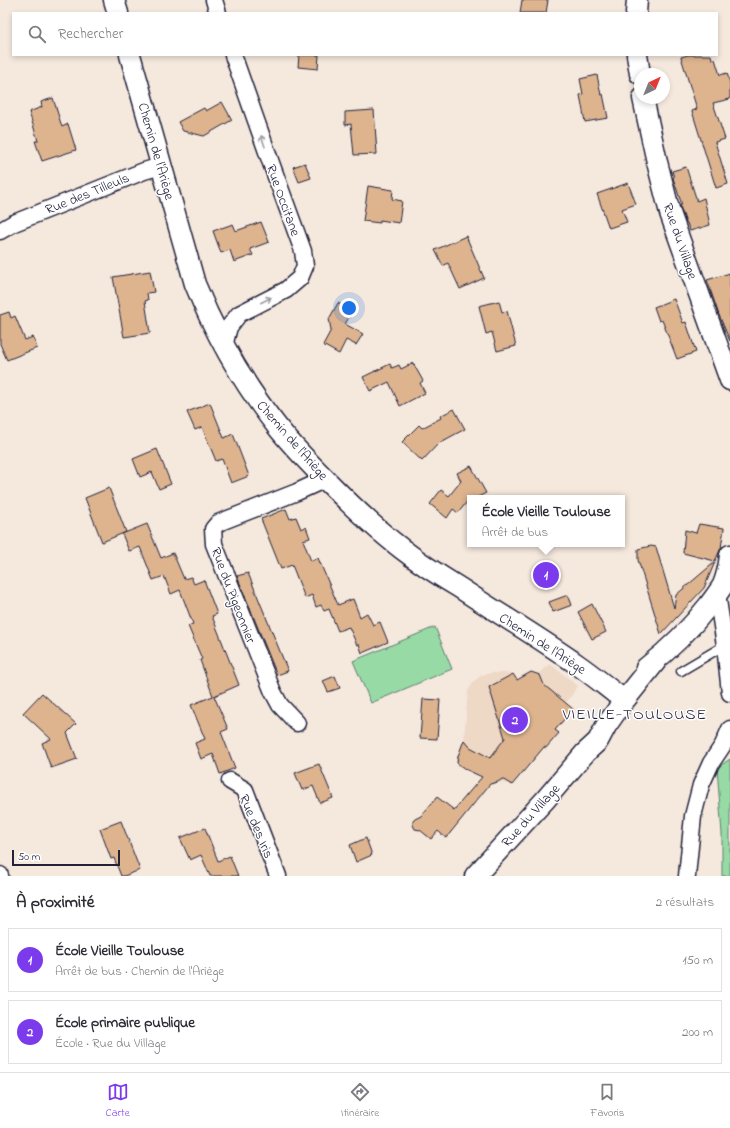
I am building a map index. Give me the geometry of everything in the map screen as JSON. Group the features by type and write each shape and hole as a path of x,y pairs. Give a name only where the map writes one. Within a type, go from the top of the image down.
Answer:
{"street":[{"path":"114,0 118,12"},
{"path":"214,0 218,12"},
{"path":"636,12 637,0"},
{"name":"Chemin de l'Ariège","path":"130,56 195,284 205,310 224,346 252,392 279,429 324,478 374,527 402,550 578,665 621,698"},
{"name":"Rue Occitane","path":"205,310 224,315 239,314 286,290 300,278 305,266 303,251 233,56"},
{"path":"637,56 639,68"},
{"name":"Rue du Village","path":"644,104 670,213 730,380"},
{"name":"Rue des Tilleuls","path":"0,231 7,221 161,166"},
{"name":"Rue Occitane","path":"224,346 229,327 239,314"},
{"name":"Rue du Pigeonnier","path":"297,723 280,705 273,692 214,544 213,529 218,523 297,492 324,478"},
{"name":"Rue du Village","path":"475,876 545,800 585,753 604,713 621,698 639,673 656,661 691,626 717,594 727,574 730,555"},
{"path":"717,594 725,645 730,693"},
{"path":"687,876 693,816 701,785 710,763 723,745 730,729"},
{"name":"Rue des Iris","path":"230,781 244,790 278,876"}],"lane":[{"path":"681,671 725,645"}],"shaded area":[{"path":"550,664 578,686 566,703 573,709 556,730 559,733 546,748 543,747 512,785 485,781 479,775 458,766 456,761 464,740 468,691 474,681 482,675 492,673 513,674 517,680 531,672 538,674"}],"green space":[{"path":"435,627 452,669 371,703 353,661"},
{"path":"730,759 730,876 722,876 722,834 717,768"}],"building":[{"path":"522,0 548,0 546,12 520,12"},
{"path":"299,56 319,56 318,69 298,67"},
{"path":"711,56 712,59 715,59 720,75 727,73 730,83 730,99 713,103 725,139 715,142 728,184 716,188 692,111 697,109 681,57"},
{"path":"597,75 608,118 585,122 580,95 583,94 580,79"},
{"path":"53,98 62,127 68,124 76,150 42,161 35,141 38,141 29,112 42,107 41,102"},
{"path":"222,102 232,120 204,136 183,131 178,122 204,108 206,111"},
{"path":"374,110 377,154 354,155 351,124 345,125 345,112"},
{"path":"305,163 311,178 299,182 293,167"},
{"path":"686,167 697,201 704,198 710,225 690,231 680,206 682,205 672,171"},
{"path":"628,183 636,204 622,209 627,222 609,228 597,194"},
{"path":"368,186 393,190 392,199 402,201 399,223 380,220 380,223 363,221"},
{"path":"261,222 269,242 250,249 253,255 234,262 230,250 221,253 213,231 233,224 236,231"},
{"path":"466,236 484,278 460,289 448,263 443,266 435,250"},
{"path":"150,271 154,292 147,293 148,300 145,301 150,333 124,337 113,277"},
{"path":"730,273 730,341 707,280"},
{"path":"674,299 683,323 686,322 696,352 677,359 662,320 659,321 654,307"},
{"path":"499,301 502,312 507,311 516,346 497,351 492,332 486,334 479,306"},
{"path":"338,303 353,311 345,324 363,334 356,345 346,340 339,354 323,345 331,330 329,319"},
{"path":"9,312 11,318 15,316 25,340 33,337 37,348 7,360 0,344 0,315"},
{"path":"413,363 423,381 420,383 425,393 400,406 389,382 370,391 363,377 390,364 392,368 399,365 401,369"},
{"path":"210,403 224,438 233,434 249,476 231,483 222,459 216,461 202,427 195,430 187,412"},
{"path":"454,409 465,429 439,443 422,461 402,442 419,425 422,428"},
{"path":"157,449 171,484 159,489 152,472 140,477 133,459"},
{"path":"471,466 486,493 482,495 467,495 467,502 458,513 453,509 447,518 430,504 441,490 449,496 461,481 457,473"},
{"path":"109,488 126,532 102,542 85,498"},
{"path":"286,509 290,519 296,517 301,529 306,527 310,538 303,540 311,561 318,558 338,605 353,599 360,617 367,613 373,625 380,622 388,642 362,653 359,644 357,645 349,627 338,631 329,609 324,611 321,605 316,607 312,595 305,598 292,565 281,569 261,519"},
{"path":"147,524 161,558 173,553 184,579 191,577 194,584 204,580 217,614 212,616 239,685 214,696 228,729 221,732 235,768 220,774 213,754 201,759 195,743 205,739 191,705 213,696 200,660 202,659 188,626 193,624 180,590 171,594 164,576 153,580 140,547 129,551 122,534"},
{"path":"699,524 724,528 721,548 715,561 683,553 685,530 696,533"},
{"path":"651,546 656,547 674,608 676,595 715,562 704,588 661,634 638,560 638,549"},
{"path":"248,573 288,671 277,675 237,576"},
{"path":"568,595 572,605 553,612 549,602"},
{"path":"592,604 606,632 592,639 578,612"},
{"path":"531,672 540,675 544,685 573,709 555,730 559,733 546,748 544,747 512,785 502,779 498,782 490,784 446,838 438,831 431,839 420,830 415,829 413,821 421,816 437,797 454,810 482,777 465,769 457,763 464,740 470,747 490,758 505,738 489,687 513,674 517,680"},
{"path":"335,676 340,688 328,692 323,681"},
{"path":"42,693 76,724 67,733 77,759 51,768 42,743 51,739 23,713"},
{"path":"423,699 440,700 437,739 420,738"},
{"path":"319,764 333,798 320,803 313,786 302,790 295,773"},
{"path":"121,821 140,870 124,876 121,876 114,858 111,859 100,829"},
{"path":"205,828 218,861 230,856 238,876 210,876 201,855 190,860 180,838"},
{"path":"366,838 372,855 356,862 350,845"}],"place":[{"name":"École Vieille Toulouse","path":"546,575"},
{"name":"École primaire publique","path":"515,720"}],"district":[{"name":"VIEILLE-TOULOUSE","path":"635,713"}]}
